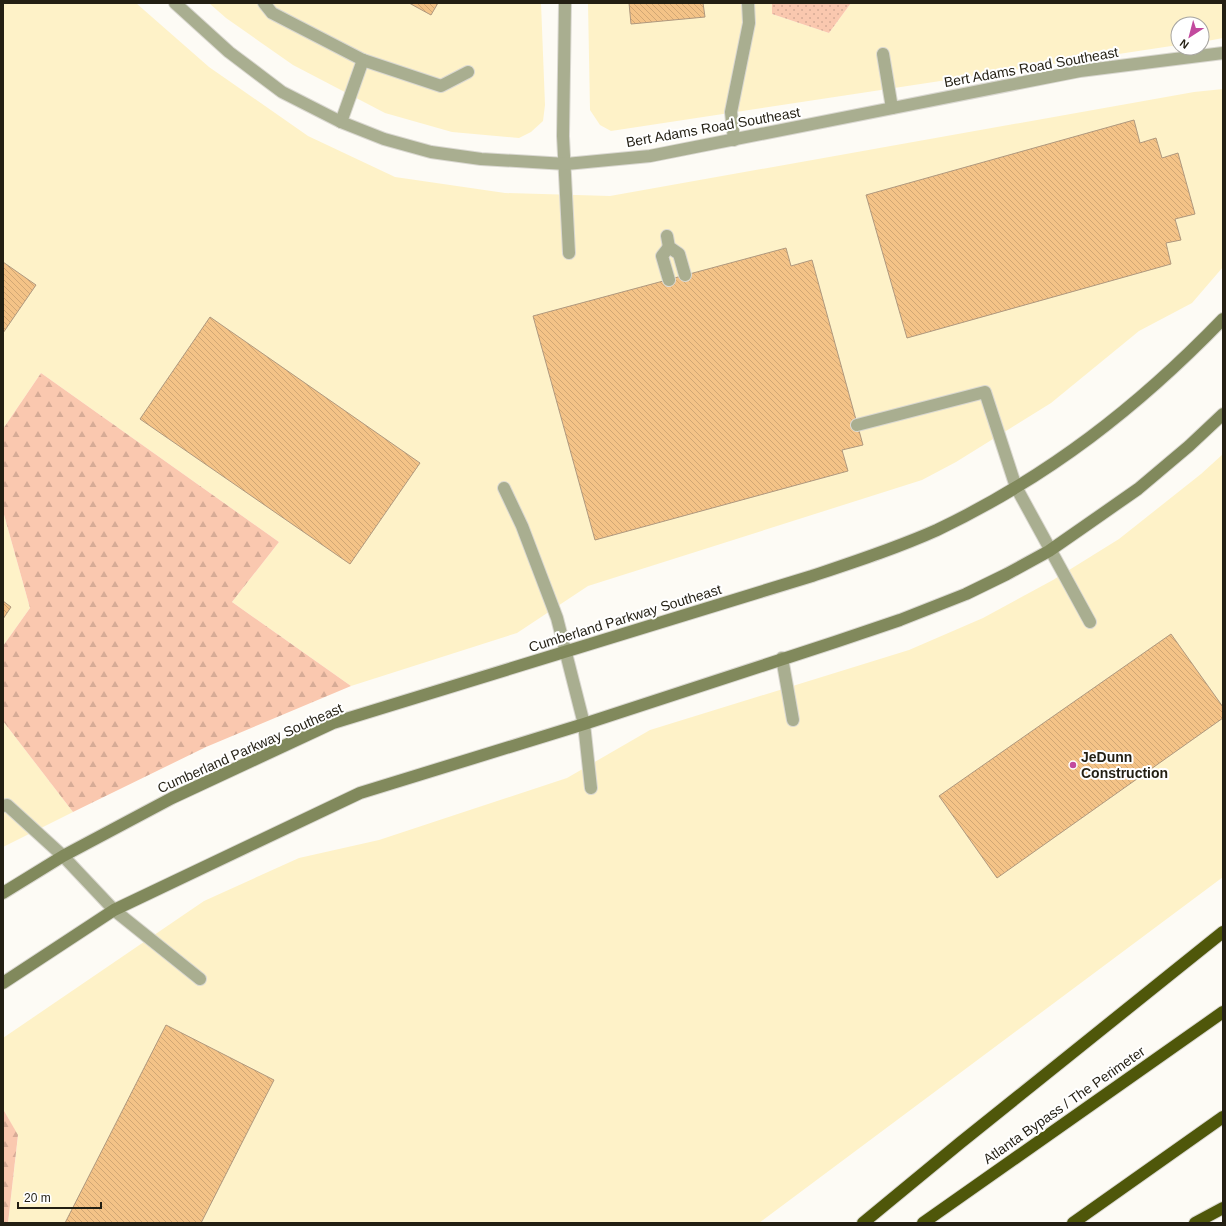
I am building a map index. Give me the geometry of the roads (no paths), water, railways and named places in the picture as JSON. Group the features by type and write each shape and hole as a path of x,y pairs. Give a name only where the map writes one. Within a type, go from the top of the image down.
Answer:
{"highway":[{"path":"864,1223 960,1143 1223,932"},
{"name":"Atlanta Bypass / The Perimeter","path":"923,1223 1223,1012"},
{"path":"1073,1223 1223,1117"},
{"path":"1195,1223 1223,1208"}],"main road":[{"name":"Cumberland Parkway Southeast","path":"3,893 63,856 172,798 333,723 812,576 937,530 1016,487 1059,460 1104,428 1146,394 1190,353 1223,319"},
{"path":"3,983 114,910 360,793 584,724 885,625 966,594 1050,551 1138,489 1189,446 1223,414"}],"street":[{"name":"Bert Adams Road Southeast","path":"175,3 229,52 282,92 340,122 384,139 432,152 481,159 566,164 650,156 1080,71 1223,53"},
{"path":"264,3 272,13 363,60 441,86 468,72"},
{"path":"565,3 564,136 569,253"},
{"path":"734,140 731,112 749,22 748,3"},
{"path":"883,54 892,108"},
{"path":"340,122 363,60"},
{"path":"668,280 662,256 668,242 679,254 685,275"},
{"path":"857,425 985,392 1016,487 1090,622"},
{"path":"504,488 522,526 557,618 584,724 591,788"},
{"path":"782,658 793,720"},
{"path":"3,806 7,805 63,856 114,910 200,979"}],"place":[{"name":"JeDunn Construction","path":"1073,765"}]}
